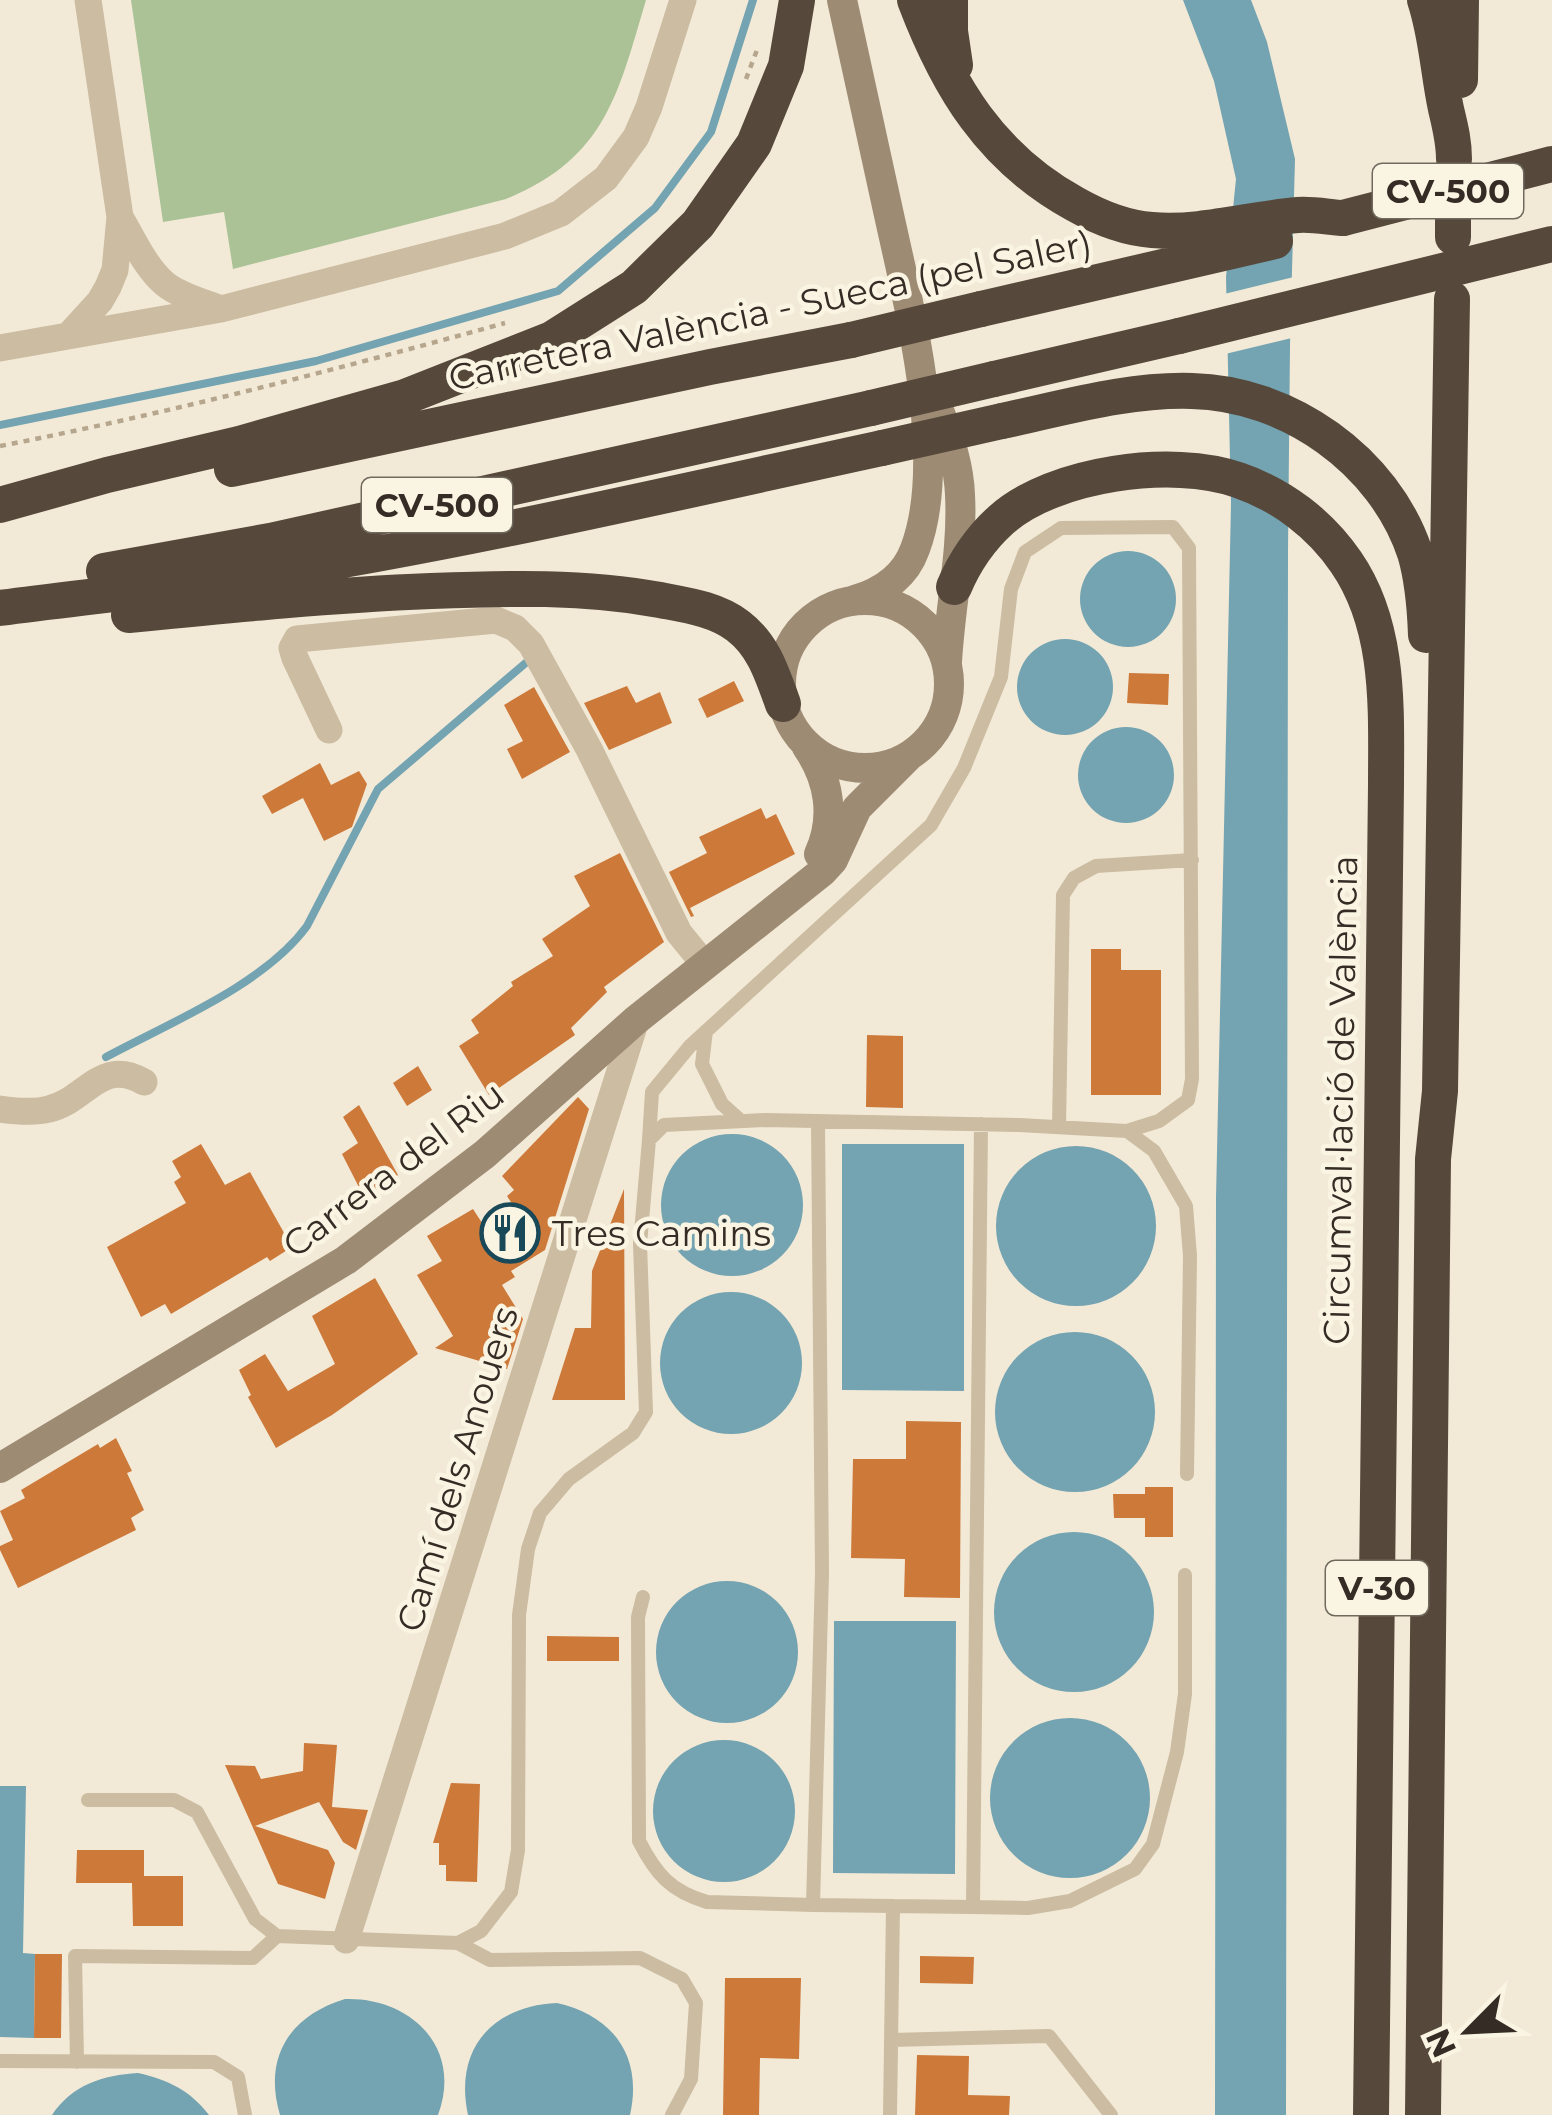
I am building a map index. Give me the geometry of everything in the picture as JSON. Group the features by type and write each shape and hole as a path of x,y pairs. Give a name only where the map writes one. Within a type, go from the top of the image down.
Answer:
{"highway":[{"path":"0,510 107,475 239,445 405,397 553,339 634,287 698,224 754,144 786,66 797,0"},
{"path":"915,0 950,80 994,143 1028,173 1083,209 1150,230 1180,247"},
{"path":"950,0 954,61 980,124"},
{"path":"1426,0 1454,148 1460,111 1461,0"},
{"name":"CV-500","path":"1180,247 1211,229 1300,215 1343,218 1552,164"},
{"name":"CV-500","path":"0,590 270,541 871,408 1552,244"},
{"name":"Carretera València - Sueca (pel Saler)","path":"0,510 127,492 851,340 981,309 1180,247"},
{"name":"V-30","path":"1423,2115 1433,1159 1440,1091 1452,299"},
{"path":"0,608 254,575 368,554 1132,395 1213,392 1283,411 1327,436 1366,472 1394,509 1414,553 1426,610 1420,1089 1433,1159"},
{"name":"Circumval·lació de València","path":"954,587 971,552 987,534 1021,505 1040,496 1128,473 1212,473 1270,494 1317,527 1347,564 1368,605 1380,648 1385,713 1371,2115"},
{"path":"0,629 341,594 512,588 600,592 688,605 726,618 758,646 783,704"}],"street":[{"path":"68,336 109,287 120,217 88,0"},
{"path":"0,348 220,309 505,236 561,213 606,178 636,137 683,0"},
{"path":"803,742 820,755 853,768 886,766 908,758 925,744 947,706 960,526 958,471 919,352 842,0"},
{"path":"120,217 164,283 220,309"},
{"path":"803,888 823,845 829,809 822,775 783,704 783,662 802,627 817,614 873,594 898,575 915,551 922,528 928,457 919,352"},
{"path":"855,599 876,599 912,613 939,642 947,662"},
{"path":"329,730 295,658 292,648 297,639 496,620 514,628 539,658 679,933 705,965"},
{"name":"Carrera del Riu","path":"0,1468 346,1260 485,1154 636,1020 803,888 832,860 857,808 908,758"},
{"name":"Camí dels Anouers","path":"346,1940 636,1020"},
{"path":"0,1109 51,1109 104,1075 129,1073 144,1082"}],"lane":[{"path":"458,1943 481,1930 511,1892 518,1850 519,1615 528,1549 540,1514 569,1479 633,1433 646,1412 640,1244 652,1092 690,1046 931,825 964,768 1001,677 1011,589 1025,552 1061,528 1173,527 1190,548 1189,1100 1159,1120 1127,1131 742,1121 664,1125 649,1141"},
{"path":"1059,1127 1063,895 1074,878 1096,866 1192,860"},
{"path":"706,1031 702,1064 722,1105 742,1121"},
{"path":"813,1905 822,1574 818,1121"},
{"path":"973,1907 981,1124"},
{"path":"1127,1131 1154,1151 1186,1206 1190,1256 1187,1474"},
{"path":"643,1597 638,1617 639,1840 668,1884 707,1902 1028,1908 1070,1901 1097,1890 1135,1869 1153,1844 1178,1752 1185,1694 1185,1575"},
{"path":"88,1800 174,1800 197,1812 255,1919 277,1936 458,1943 490,1960 640,1958 682,1979 696,2003 691,2079 671,2115"},
{"path":"890,2115 893,1906"},
{"path":"77,2062 75,1956 253,1958 277,1936"},
{"path":"891,2040 1049,2036 1111,2115"},
{"path":"0,2061 214,2062 238,2077 245,2115"}],"path":[{"path":"744,84 760,43"},
{"path":"0,446 301,379 522,319"}],"green space":[{"path":"131,0 646,0 603,119 587,143 540,183 506,199 233,269 224,212 163,222"}],"water":[{"path":"1183,0 1251,0 1267,42 1295,159 1288,552 1286,2115 1215,2115 1216,1198 1231,504 1226,277 1236,179 1214,81"},
{"path":"1128,551 1162,565 1176,599 1162,633 1128,647 1094,633 1080,599 1094,565"},
{"path":"1065,639 1099,653 1113,687 1099,721 1065,735 1031,721 1017,687 1031,653"},
{"path":"1126,727 1160,741 1174,775 1160,809 1126,823 1092,809 1078,775 1092,741"},
{"path":"732,1134 759,1139 782,1155 798,1178 803,1205 798,1232 782,1255 759,1271 732,1276 705,1271 682,1255 666,1232 661,1205 666,1178 682,1155 705,1139"},
{"path":"842,1144 964,1144 964,1391 842,1390"},
{"path":"1076,1146 1106,1152 1132,1170 1150,1196 1156,1226 1150,1256 1132,1282 1106,1300 1076,1306 1046,1300 1020,1282 1002,1256 996,1226 1002,1196 1020,1170 1046,1152"},
{"path":"731,1292 758,1298 781,1313 796,1336 802,1363 796,1390 781,1413 758,1428 731,1434 704,1428 681,1413 666,1390 660,1363 666,1336 681,1313 704,1298"},
{"path":"1075,1332 1105,1338 1131,1356 1149,1382 1155,1412 1149,1442 1131,1468 1105,1486 1075,1492 1045,1486 1019,1468 1001,1442 995,1412 1001,1382 1019,1356 1045,1338"},
{"path":"1074,1532 1104,1538 1130,1556 1148,1582 1154,1612 1148,1642 1130,1668 1104,1686 1074,1692 1044,1686 1018,1668 1000,1642 994,1612 1000,1582 1018,1556 1044,1538"},
{"path":"727,1581 754,1587 777,1602 792,1625 798,1652 792,1679 777,1702 754,1717 727,1723 700,1717 677,1702 662,1679 656,1652 662,1625 677,1602 700,1587"},
{"path":"834,1621 956,1621 955,1874 833,1873"},
{"path":"1070,1718 1100,1724 1126,1742 1144,1768 1150,1798 1144,1828 1126,1854 1100,1872 1070,1878 1040,1872 1014,1854 996,1828 990,1798 996,1768 1014,1742 1040,1724"},
{"path":"724,1740 751,1745 774,1761 790,1784 795,1811 790,1838 774,1861 751,1877 724,1882 697,1877 674,1861 658,1838 653,1811 658,1784 674,1761 697,1745"},
{"path":"0,1786 26,1786 23,1953 35,1954 34,2038 0,2037"},
{"path":"345,1999 391,2007 426,2031 443,2068 438,2115 280,2115 275,2075 285,2042 309,2016"},
{"path":"557,2003 594,2018 620,2042 632,2075 630,2115 468,2115 467,2070 482,2036 513,2013"},
{"path":"138,2073 178,2087 209,2115 52,2115 69,2096 89,2084"}],"pier":[{"path":"1298,276 1296,337 1221,355 1220,295"}],"building":[{"path":"1129,673 1169,674 1168,705 1127,703"},
{"path":"734,681 744,701 707,718 698,699"},
{"path":"627,686 636,703 660,692 672,723 609,750 584,703"},
{"path":"534,687 570,752 522,779 507,749 523,741 504,705"},
{"path":"320,763 331,785 359,771 367,784 352,827 324,841 303,798 272,814 262,796"},
{"path":"761,808 766,819 776,814 795,854 690,908 691,917 669,872 707,853 699,837"},
{"path":"620,853 664,942 604,987 607,992 571,1028 575,1035 489,1095 459,1046 479,1033 471,1020 513,986 511,982 553,956 542,939 590,906 574,876"},
{"path":"1091,949 1121,949 1121,970 1161,970 1161,1095 1091,1095"},
{"path":"867,1035 903,1036 903,1108 866,1107"},
{"path":"418,1066 432,1090 407,1106 393,1083"},
{"path":"578,1097 589,1109 545,1250 511,1271 515,1277 502,1285 523,1319 507,1369 435,1348 453,1336 417,1275 442,1261 427,1236 473,1209 484,1226 514,1207 507,1196 514,1190 502,1176"},
{"path":"359,1105 398,1175 366,1201 342,1154 358,1143 343,1117"},
{"path":"201,1144 225,1185 250,1172 292,1247 171,1314 165,1304 141,1317 107,1247 186,1203 174,1182 181,1177 172,1161"},
{"path":"624,1189 625,1400 552,1400 575,1328 591,1328 592,1271"},
{"path":"375,1278 418,1354 276,1448 239,1370 265,1354 288,1391 335,1364 312,1316"},
{"path":"906,1421 961,1422 960,1598 904,1597 905,1559 851,1558 853,1459 906,1459"},
{"path":"116,1438 144,1510 131,1518 136,1530 18,1588 0,1550 13,1540 0,1511 25,1498 21,1490"},
{"path":"1145,1487 1173,1487 1173,1537 1145,1537 1145,1518 1114,1518 1113,1494 1145,1494"},
{"path":"547,1636 619,1637 619,1661 547,1661"},
{"path":"304,1743 337,1745 332,1807 368,1810 356,1850 343,1842 319,1802 255,1826 328,1850 335,1863 325,1899 278,1884 225,1765 255,1766 261,1779 303,1771"},
{"path":"451,1783 480,1784 477,1882 446,1881 446,1865 439,1865 439,1843 433,1843"},
{"path":"77,1850 144,1850 144,1876 183,1876 183,1926 133,1926 132,1883 76,1883"},
{"path":"35,1954 62,1954 61,2038 34,2038"},
{"path":"920,1956 974,1957 973,1984 920,1983"},
{"path":"725,1978 801,1978 799,2059 760,2058 759,2115 723,2115"},
{"path":"917,2055 969,2056 968,2095 1010,2096 1009,2115 915,2115"}],"waterway":[{"path":"0,425 316,361 558,291 655,208 711,132 753,0"},
{"path":"106,1057 214,1001 289,947 307,926 378,789 528,661"}],"place":[{"name":"Tres Camins","path":"510,1233"}]}
